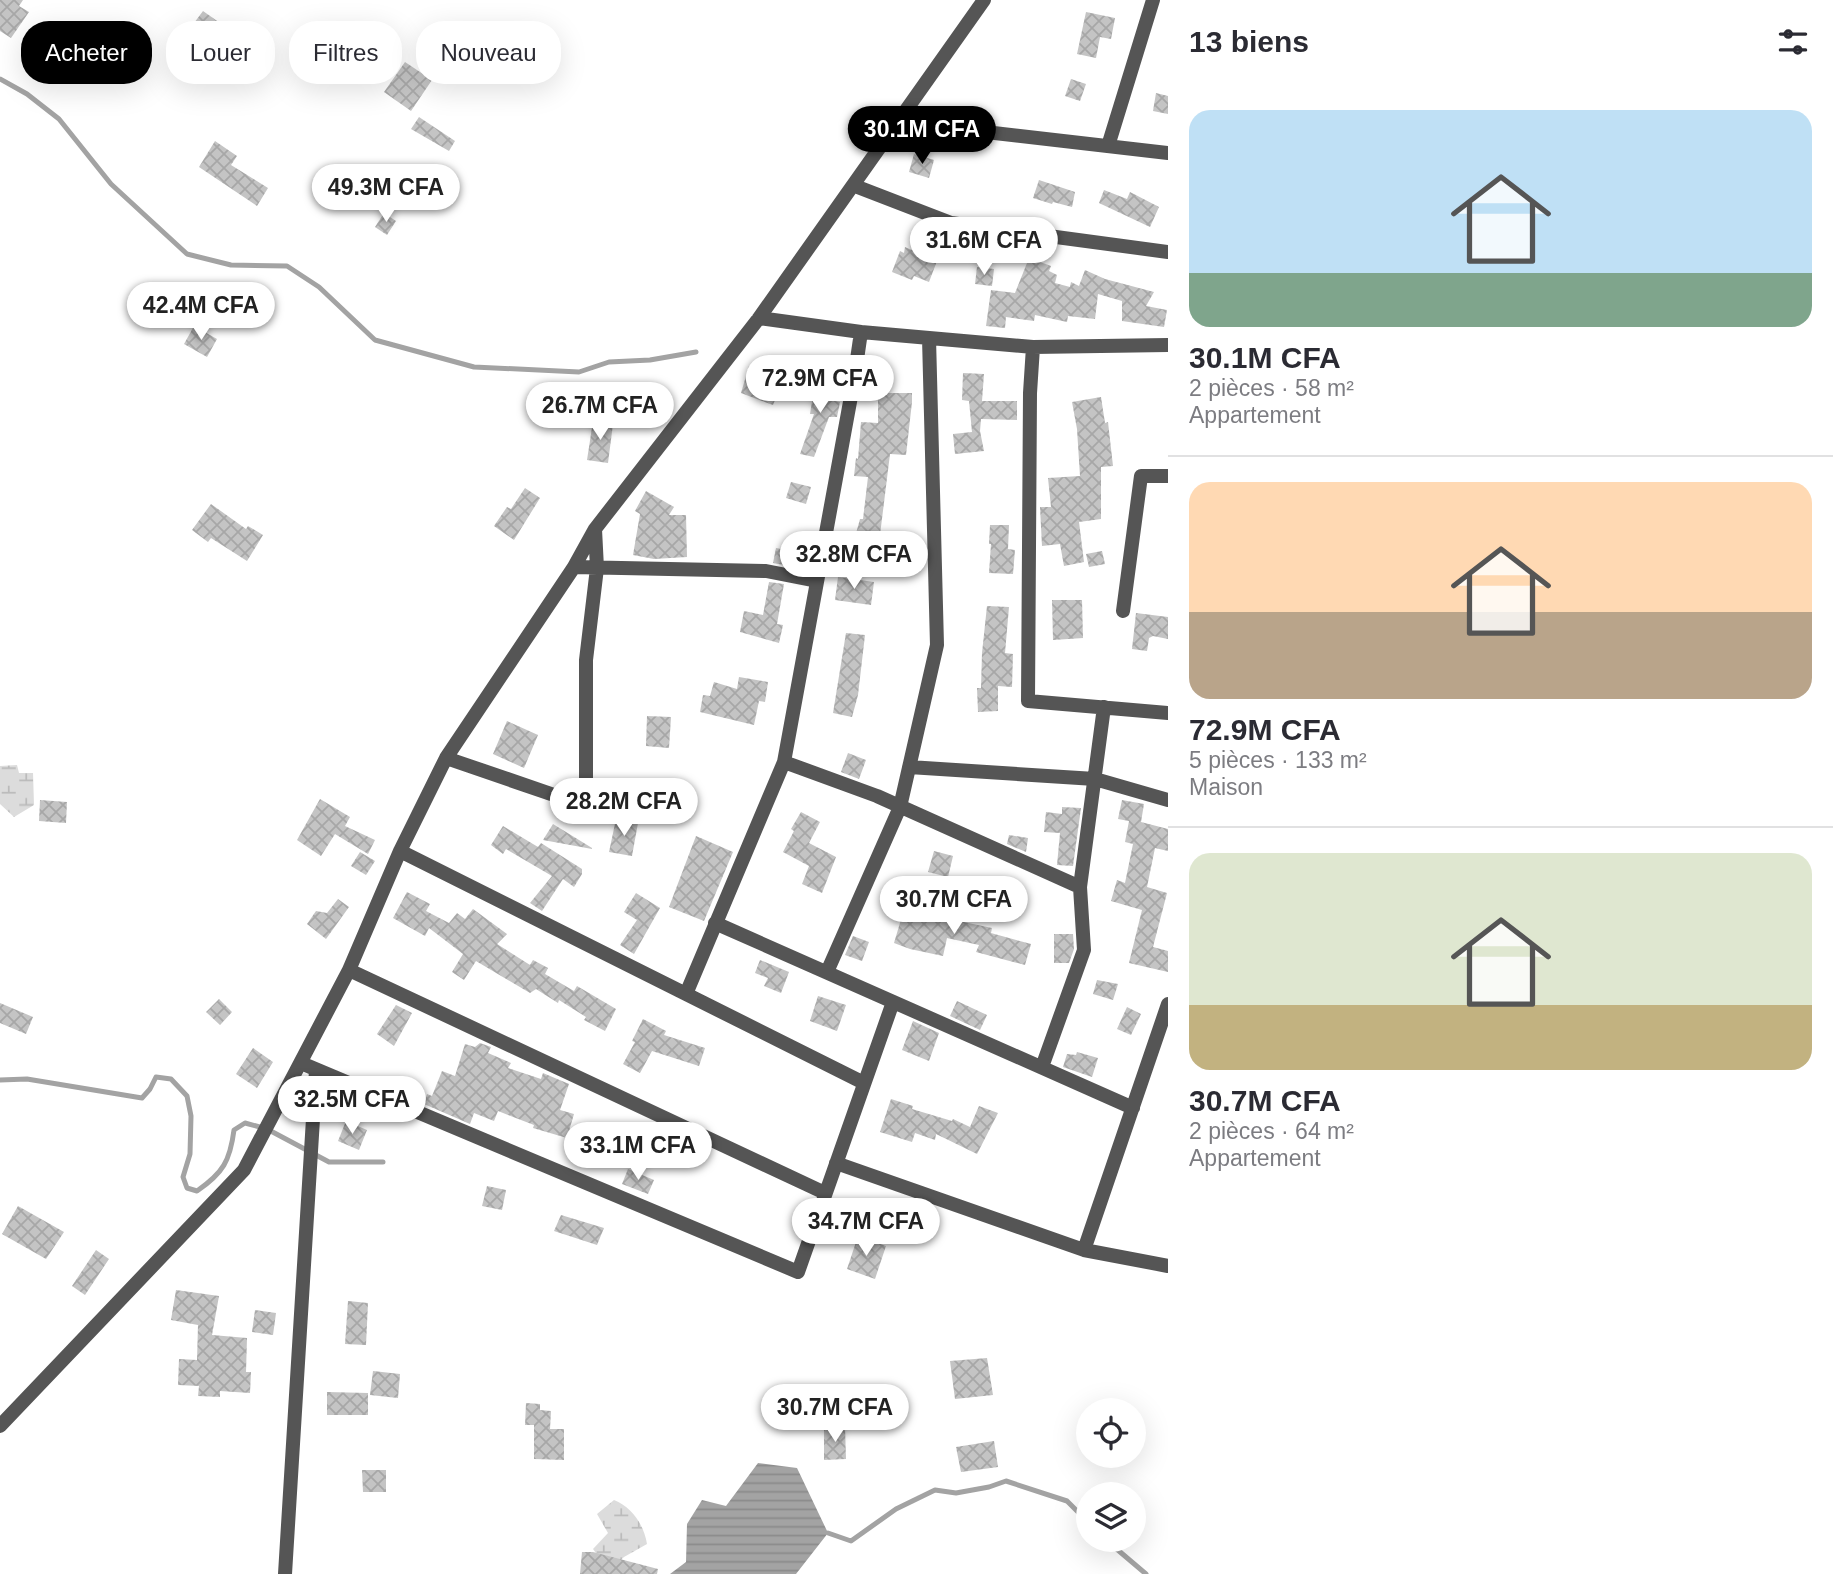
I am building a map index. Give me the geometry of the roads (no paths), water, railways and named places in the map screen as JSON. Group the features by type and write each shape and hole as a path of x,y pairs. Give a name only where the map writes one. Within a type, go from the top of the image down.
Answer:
{"street":[{"path":"0,1426 244,1170 349,970 400,851 446,758 574,567 595,529 760,318 984,0"},
{"path":"1108,146 1153,0"},
{"path":"899,122 1168,153"},
{"path":"855,186 951,223 1168,252"},
{"path":"760,318 861,332 1033,347 1168,345"},
{"path":"686,993 783,762 861,332"},
{"path":"827,972 900,807 936,645 929,338"},
{"path":"1033,347 1030,393 1028,701 1168,713"},
{"path":"1123,611 1141,476 1168,476"},
{"path":"446,758 586,806 586,660 597,568 595,529"},
{"path":"574,567 765,572 817,581"},
{"path":"1042,1067 1084,950 1080,887 1104,707"},
{"path":"783,762 900,807 1080,887"},
{"path":"909,766 1095,779 1168,800"},
{"path":"400,851 864,1083"},
{"path":"715,923 1133,1108"},
{"path":"349,970 825,1193"},
{"path":"301,1063 797,1272 893,1002"},
{"path":"1084,1251 1168,1004"},
{"path":"285,1574 316,1070"},
{"path":"836,1163 1084,1251 1168,1266"}],"waterway":[{"path":"0,79 27,94 59,119 111,184 187,254 231,265 287,266 319,287 375,340 474,367 579,372 609,362 650,360 696,352"},
{"path":"0,1080 27,1079 142,1098 156,1077 171,1079 187,1096 191,1116 190,1154 183,1177 187,1188 197,1191 224,1165 234,1130 245,1123 267,1129 329,1162 383,1162"},
{"path":"828,1533 851,1541 896,1509 935,1490 956,1493 1006,1481 1067,1501 1076,1510"},
{"path":"1120,1552 1146,1574"}]}
